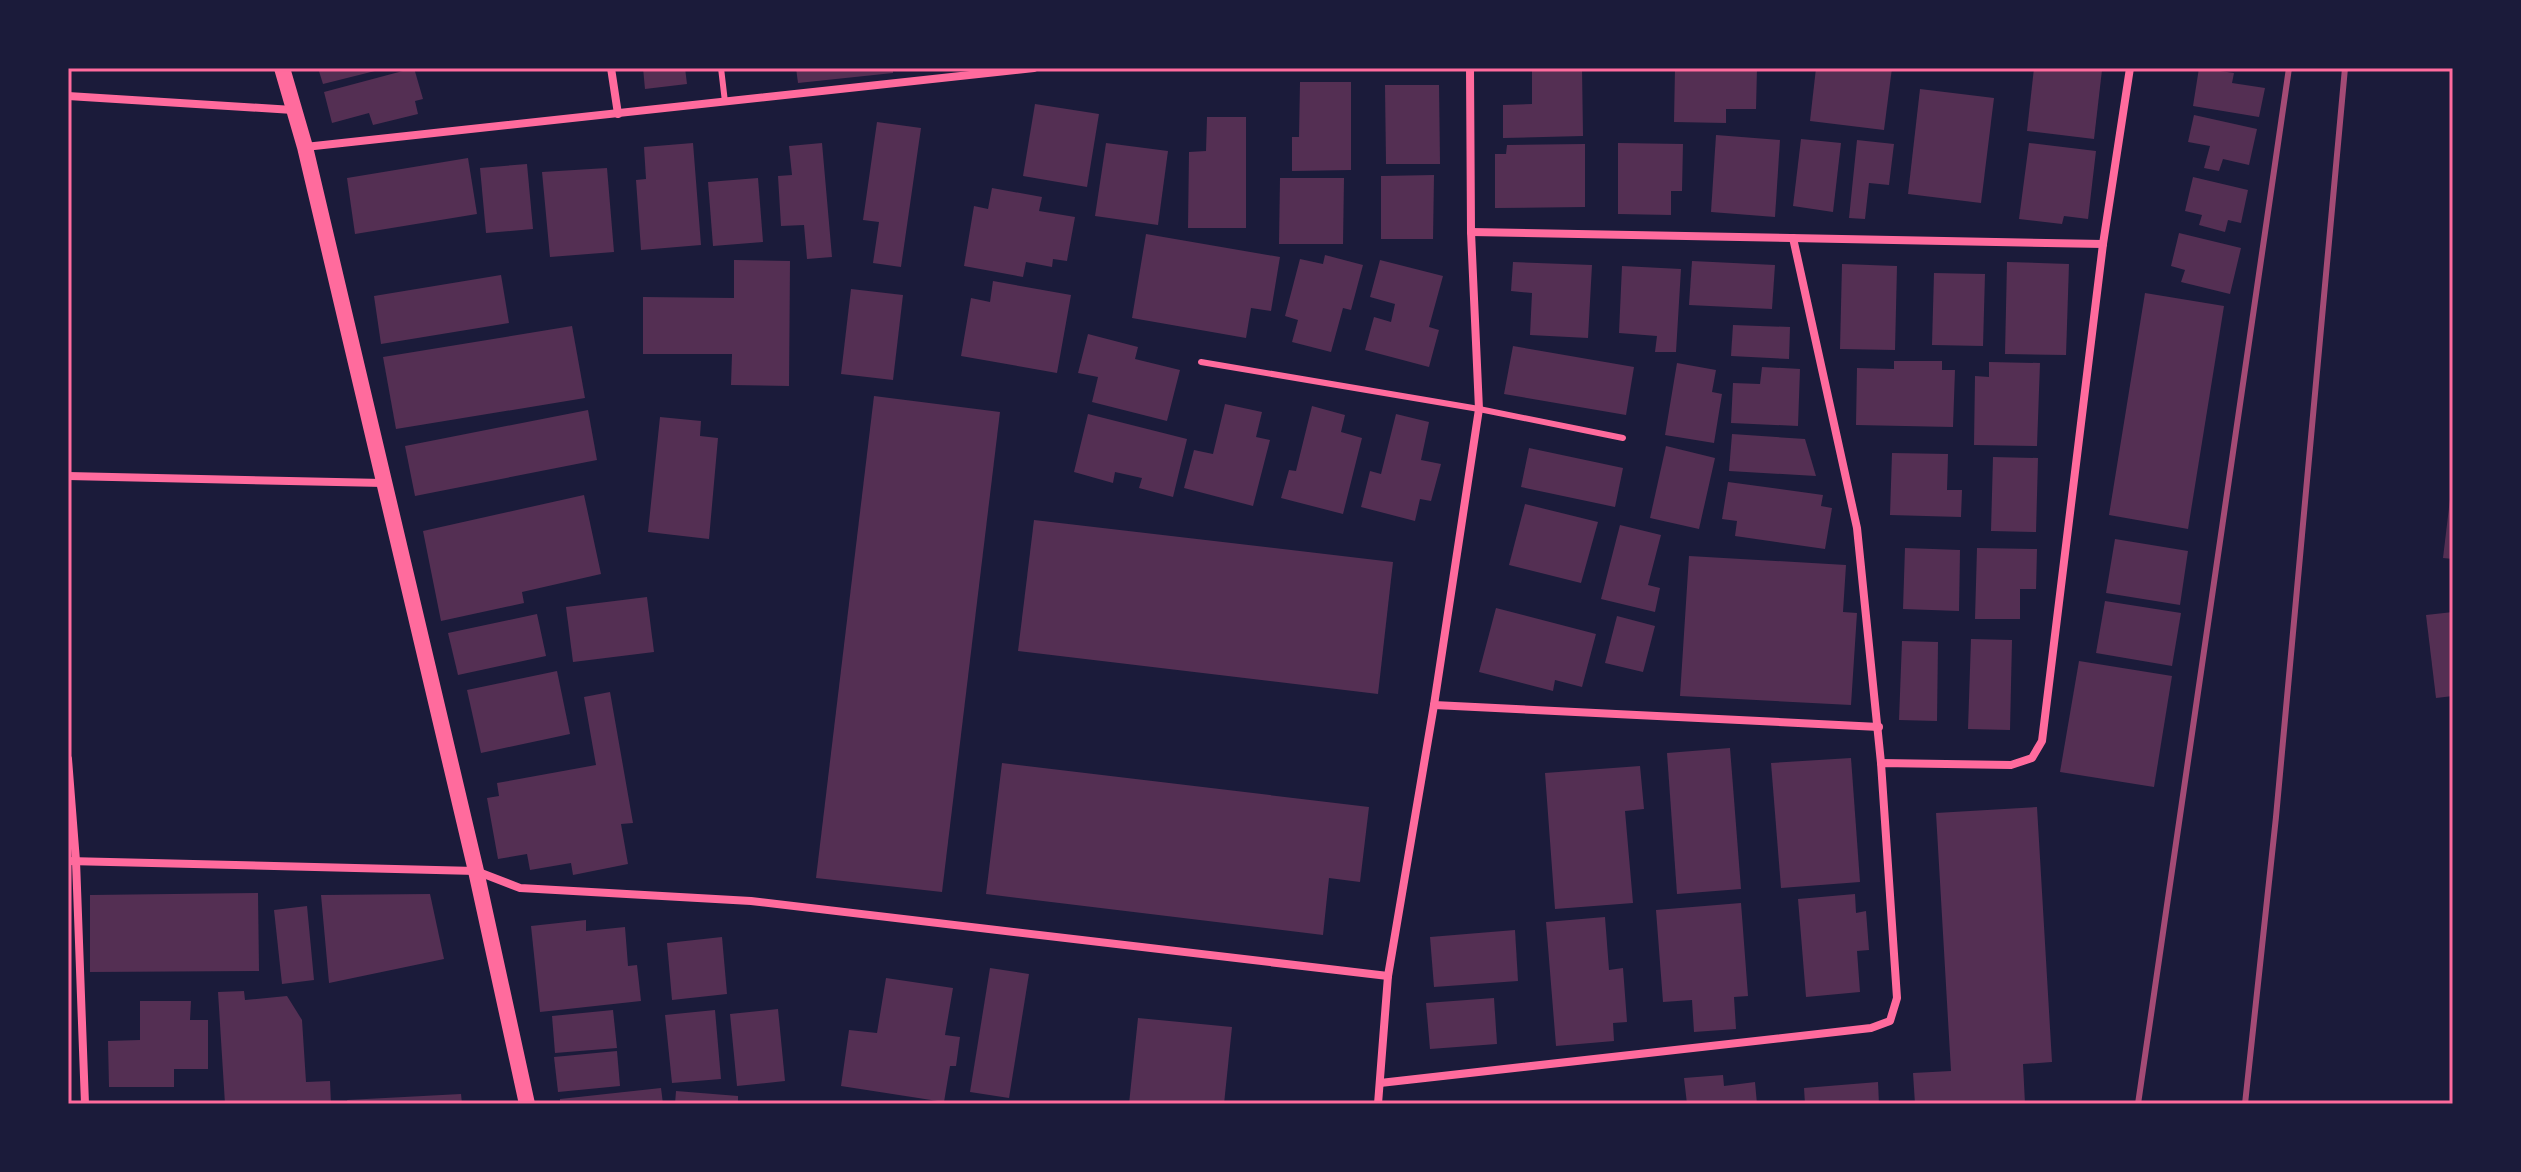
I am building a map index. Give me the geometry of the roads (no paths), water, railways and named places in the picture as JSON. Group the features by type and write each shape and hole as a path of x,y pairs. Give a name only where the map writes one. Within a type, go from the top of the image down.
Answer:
{"main road":[{"path":"282,68 305,147 476,871 527,1104"}],"street":[{"path":"611,68 618,114"},
{"path":"305,147 1034,68"},
{"path":"1378,1104 1388,976 1434,705 1479,409 1471,232 1470,68"},
{"path":"1881,763 2011,765 2032,758 2042,741 2103,244 2130,68"},
{"path":"68,96 293,110"},
{"path":"1471,232 2103,244"},
{"path":"1380,1083 1871,1028 1890,1021 1897,998 1879,727 1857,528 1793,238"},
{"path":"68,476 383,483"},
{"path":"1434,705 1879,727"},
{"path":"68,759 85,1104"},
{"path":"72,861 476,871 520,888 751,901 1388,976"}],"lane":[{"path":"721,68 725,102"},
{"path":"1201,362 1479,409 1623,438"}],"railway":[{"path":"2138,1104 2289,68"},
{"path":"2245,1104 2276,817 2345,68"}]}
